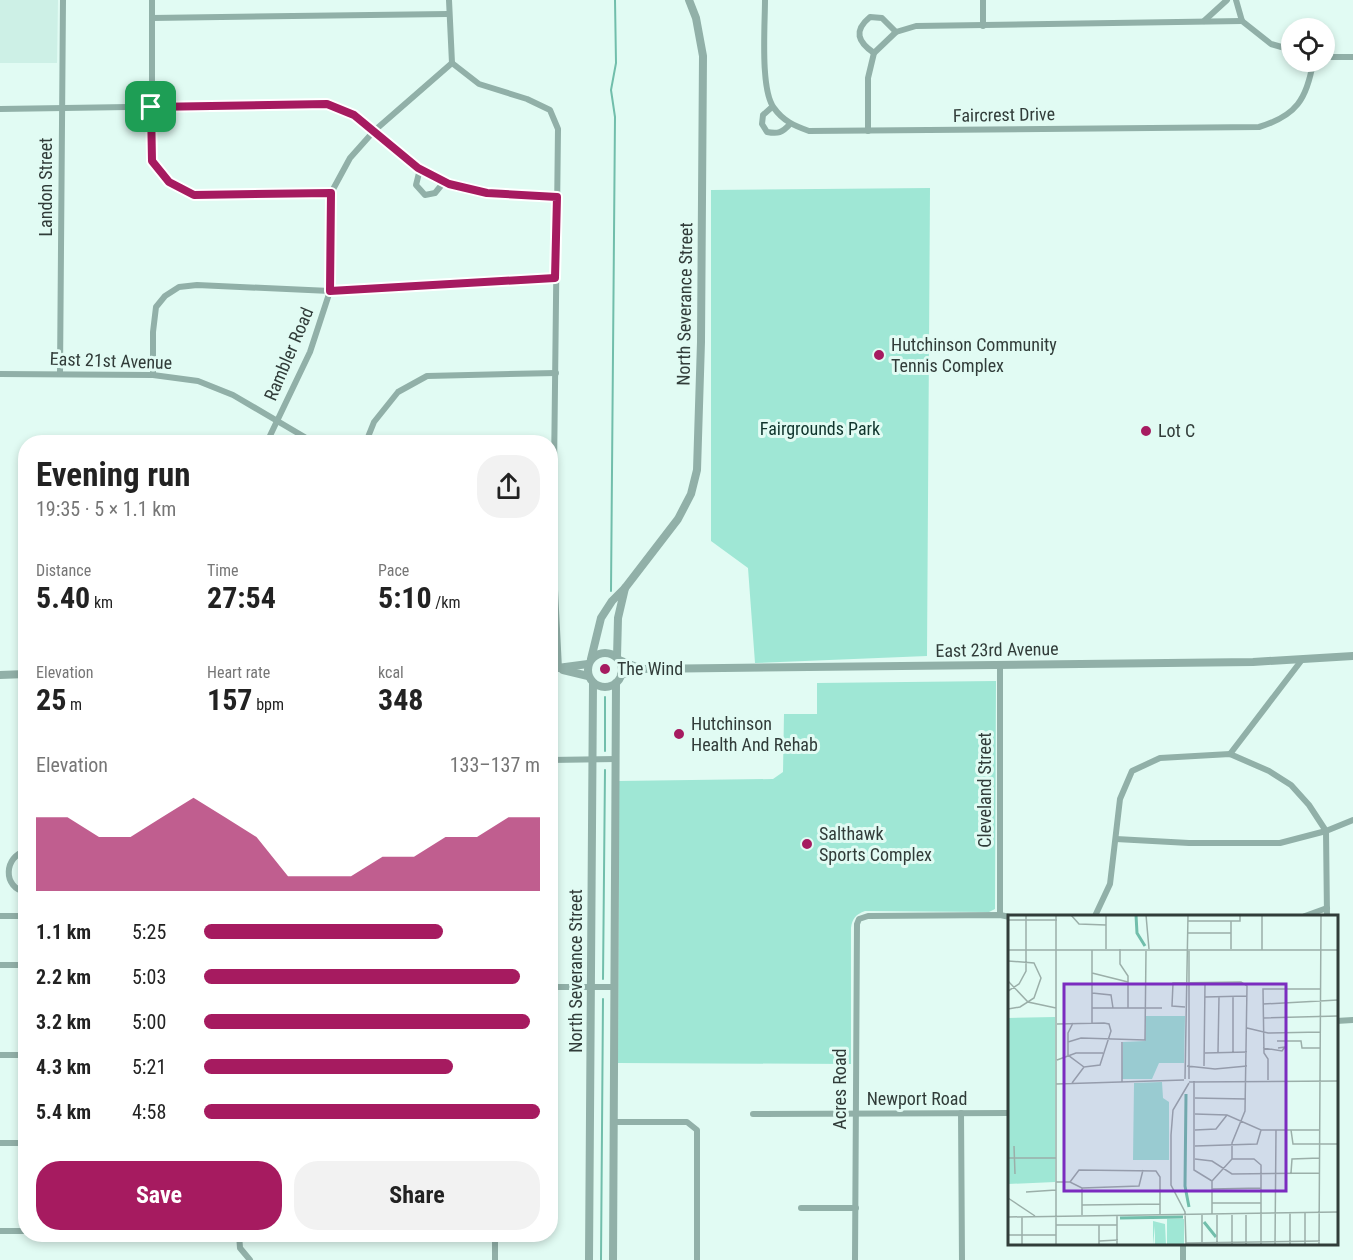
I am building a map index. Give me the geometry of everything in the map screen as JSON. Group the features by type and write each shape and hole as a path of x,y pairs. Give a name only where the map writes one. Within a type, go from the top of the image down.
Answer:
{"street":[{"name":"Landon Street","path":"60,374 63,0"},
{"path":"152,0 152,161 169,182 194,195 331,193"},
{"path":"448,0 453,63 478,84 527,99 550,110 558,129 553,435"},
{"name":"North Severance Street","path":"590,661 601,618 678,519 691,494 697,470 703,56 696,18 689,0"},
{"path":"765,0 765,85 772,107 763,115 762,124 767,132 777,134 790,124"},
{"path":"983,0 983,26"},
{"path":"1204,21 1227,0"},
{"path":"1236,0 1242,21 1271,44 1281,47"},
{"path":"152,18 448,14"},
{"path":"874,53 862,45 859,36 862,24 870,16 882,18 896,32"},
{"path":"868,131 868,78 874,53 896,32 916,26 1242,21"},
{"path":"1335,57 1353,57"},
{"name":"Rambler Road","path":"270,435 310,352 330,291 331,193 350,158 374,131 453,63"},
{"name":"Faircrest Drive","path":"772,107 790,124 809,131 1259,127 1282,119 1296,108 1307,90 1311,72"},
{"path":"0,110 327,104 354,115 420,169 444,182 463,189 487,193 557,197"},
{"path":"420,169 416,185 425,195 435,193 444,182"},
{"path":"153,375 153,332 156,307 165,296 179,288 197,285 330,291 555,278"},
{"path":"369,435 374,422 398,392 427,376 556,373"},
{"name":"East 21st Avenue","path":"0,374 153,375 198,381 233,395 301,435"},
{"name":"North Severance Street","path":"618,659 618,618 625,588"},
{"path":"558,668 590,661 604,652 618,659 622,667 621,675 616,682 612,686 602,687 591,679 558,670"},
{"name":"East 23rd Avenue","path":"621,675 641,669 1301,661 1353,656"},
{"name":"East 23rd Avenue","path":"618,659 641,669"},
{"path":"590,661 591,679"},
{"path":"1230,754 1301,661"},
{"name":"Cleveland Street","path":"1000,665 1000,915"},
{"path":"0,675 18,674"},
{"name":"North Severance Street","path":"589,1260 593,759 591,679"},
{"path":"613,1260 616,682"},
{"path":"1095,915 1110,884 1120,799 1132,771 1160,758 1230,754 1269,771 1291,785 1309,805 1326,831 1327,915"},
{"path":"558,760 616,759"},
{"path":"1116,839 1189,843 1280,843 1326,831 1353,820"},
{"path":"18,854 14,856 9,865 9,878 13,886 18,888"},
{"path":"1308,915 1326,908"},
{"path":"0,916 18,915"},
{"path":"1000,915 1008,917"},
{"name":"Acres Road","path":"855,1260 856,941 859,919 868,916 1000,915"},
{"path":"0,965 18,965"},
{"path":"558,987 614,987"},
{"path":"1338,1021 1353,1020"},
{"path":"0,1055 18,1055"},
{"path":"961,1113 962,1260"},
{"name":"Newport Road","path":"753,1114 1008,1113"},
{"path":"614,1122 687,1122 697,1130 697,1260"},
{"path":"0,1143 18,1143"},
{"path":"801,1208 856,1208"},
{"path":"0,1231 18,1231"},
{"path":"240,1242 240,1248 250,1260"},
{"path":"495,1242 495,1260"}],"shaded area":[{"path":"0,0 58,0 57,63 0,63"}],"green space":[{"name":"Fairgrounds Park","path":"930,188 927,656 755,663 748,568 711,541 711,190"},
{"name":"Salthawk Sports Complex","path":"996,681 995,909 989,912 865,911 855,917 851,928 851,1064 618,1063 619,781 773,779 783,772 784,714 817,714 817,683"}],"waterway":[{"path":"611,591 615,117 611,90 616,63 615,0"},
{"path":"605,697 605,751"},
{"path":"603,979 605,770"},
{"path":"601,1260 603,999"}],"place":[{"name":"Hutchinson Community Tennis Complex","path":"879,355"},
{"name":"Lot C","path":"1146,431"},
{"name":"The Wind","path":"605,669"},
{"name":"Hutchinson Health And Rehab","path":"679,734"},
{"name":"Salthawk Sports Complex","path":"807,844"}],"route":[{"path":"327,104 354,115 418,168 449,184 487,193 557,197 555,278 330,291 331,193 194,195 169,182 152,161 151,107 327,104"}]}
